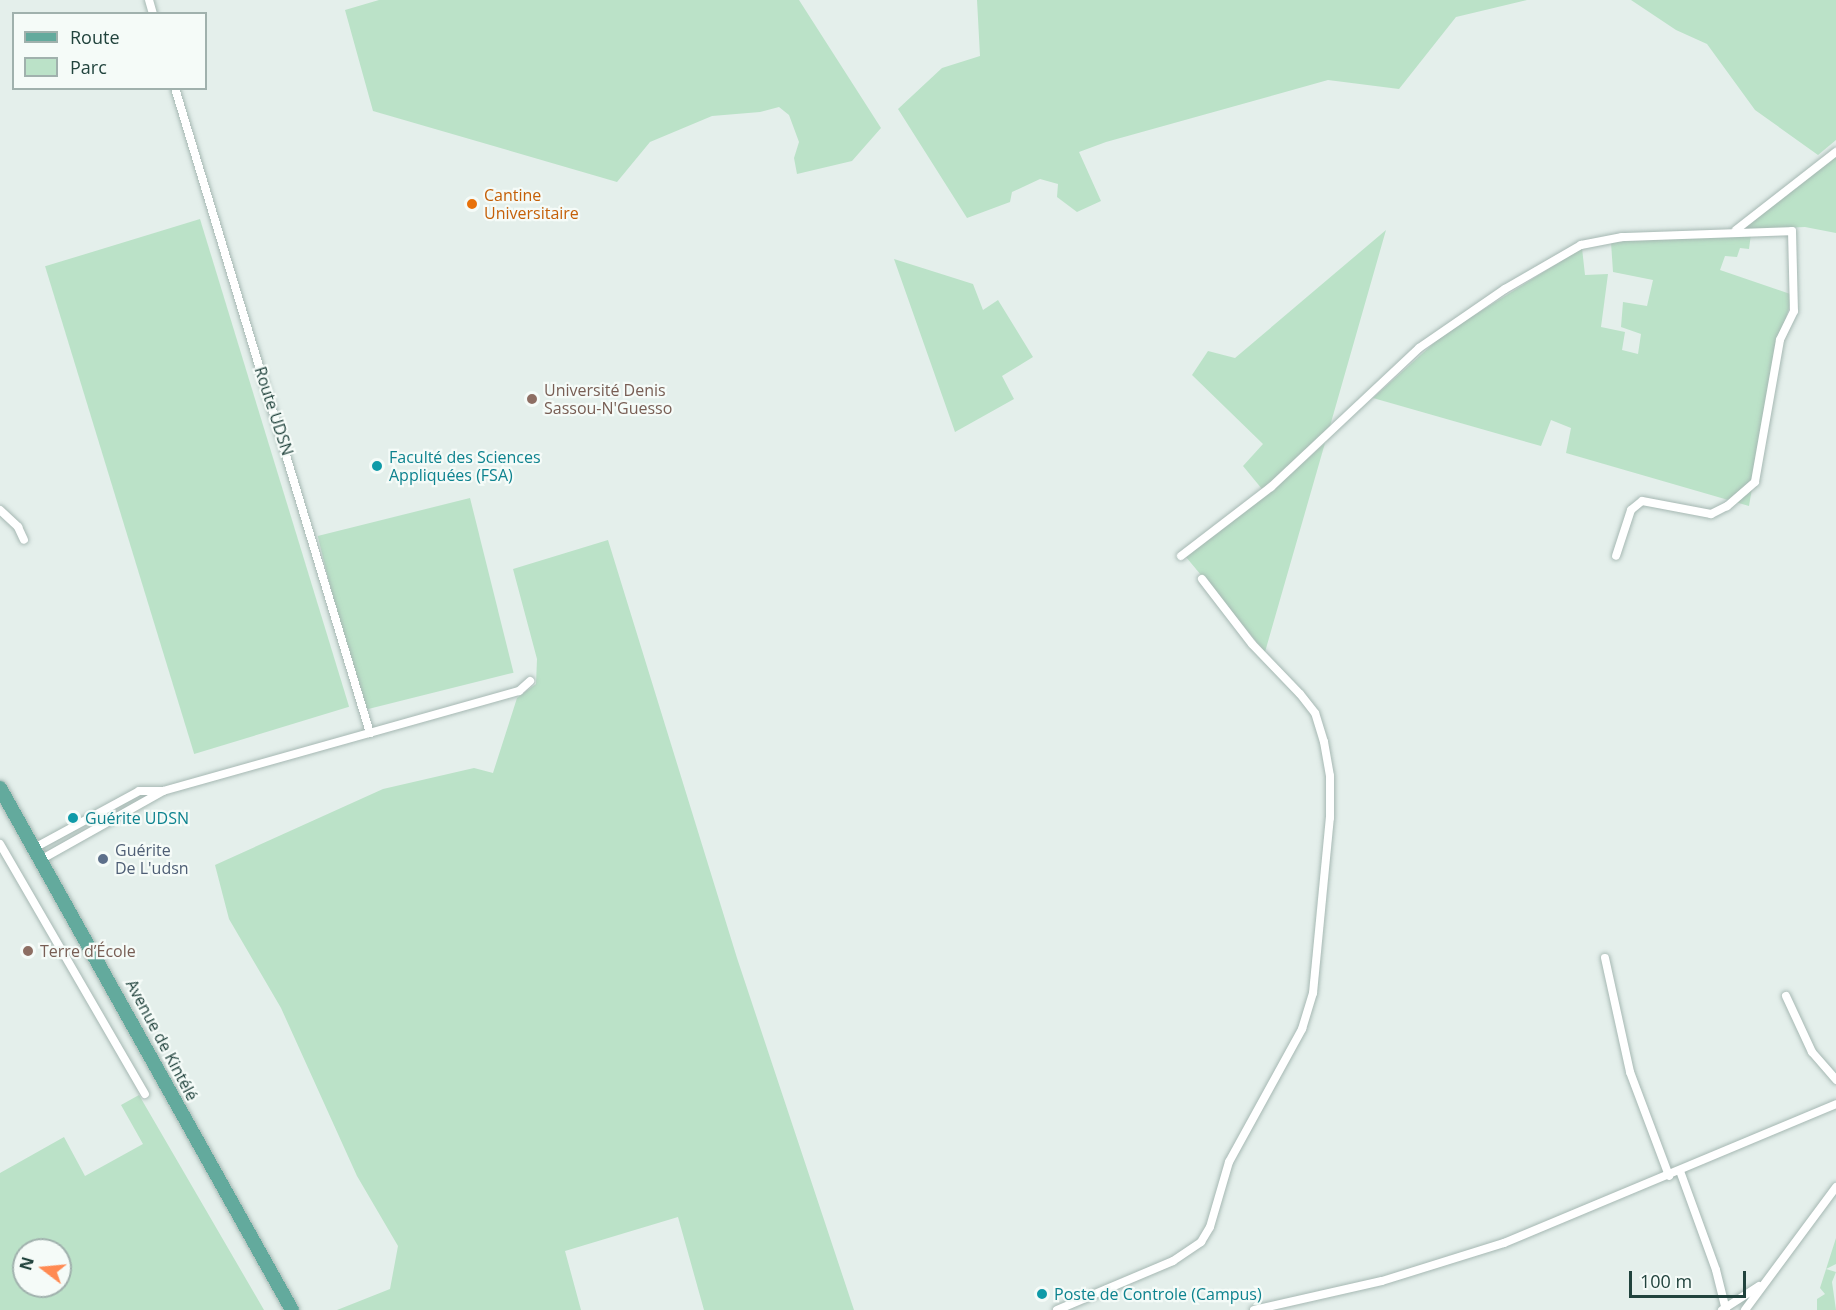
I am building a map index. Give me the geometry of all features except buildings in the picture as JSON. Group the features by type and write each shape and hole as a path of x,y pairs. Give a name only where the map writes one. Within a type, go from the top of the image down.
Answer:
{"main road":[{"name":"Avenue de Kintélé","path":"0,788 42,851 292,1310"}],"street":[{"name":"Route UDSN","path":"176,90 370,734"},
{"path":"1736,230 1836,152"},
{"path":"1181,556 1271,487 1419,348 1505,289 1592,241 1736,230 1792,231 1795,244 1794,311 1780,340 1755,482 1711,514 1642,501 1631,510 1616,556"},
{"path":"0,510 18,526 24,540"},
{"path":"1058,1310 1173,1261 1201,1242 1210,1227 1229,1162 1302,1029 1311,1002 1330,818 1330,776 1324,742 1315,713 1239,628 1202,579"},
{"path":"42,851 163,791 519,691 530,681"},
{"path":"42,851 139,791 163,791"},
{"path":"0,844 145,1094"},
{"path":"1605,957 1630,1072 1669,1176"},
{"path":"1786,996 1812,1052 1836,1080"},
{"path":"1254,1310 1382,1281 1459,1258 1669,1176 1836,1104"},
{"path":"1680,1171 1716,1270 1724,1309 1761,1284"},
{"path":"1744,1310 1761,1284 1836,1187"}],"green space":[{"path":"379,0 799,0 881,128 852,161 797,174 794,158 799,142 789,115 779,107 760,112 712,116 650,142 617,182 373,111 345,10"},
{"path":"977,0 1527,0 1456,17 1399,89 1328,80 1106,142 1079,152 1101,201 1077,212 1057,197 1058,184 1040,179 1012,192 1010,202 967,218 898,109 942,68 980,56"},
{"path":"1631,0 1836,0 1836,140 1818,155 1755,110 1707,44 1676,30"},
{"path":"1836,154 1836,233 1805,227 1737,230"},
{"path":"200,219 349,707 194,754 45,266"},
{"path":"1386,230 1328,433 1301,460 1262,489 1243,466 1263,444 1192,375 1208,351 1235,358"},
{"path":"1751,234 1749,249 1740,248 1737,257 1725,256 1720,270 1793,295 1774,357 1749,506 1566,453 1571,428 1551,420 1541,446 1373,398 1444,334 1582,248 1585,275 1608,274 1601,327 1625,332 1622,350 1638,354 1641,334 1621,327 1623,302 1647,306 1653,280 1613,272 1611,242"},
{"path":"894,259 973,284 983,310 998,300 1033,357 1002,376 1014,399 955,432"},
{"path":"1325,443 1265,652 1186,557 1274,489"},
{"path":"470,498 514,673 361,711 318,536"},
{"path":"608,540 737,958 854,1310 704,1310 678,1217 565,1251 581,1310 337,1310 390,1289 398,1246 357,1176 281,1008 229,919 215,865 383,789 474,768 493,773 517,698 536,684 537,659 513,569"},
{"path":"139,1095 264,1310 0,1310 0,1173 64,1137 85,1176 143,1144 121,1105"},
{"path":"1836,1238 1836,1264 1826,1269"},
{"path":"1826,1269 1836,1272 1832,1282 1836,1310 1817,1310 1817,1299 1825,1294 1820,1288"}],"place":[{"name":"Cantine Universitaire","path":"472,204"},
{"name":"Université Denis Sassou-N'Guesso","path":"532,399"},
{"name":"Faculté des Sciences Appliquées (FSA)","path":"377,466"},
{"name":"Guérite UDSN","path":"73,818"},
{"name":"Guérite De L'udsn","path":"103,859"},
{"name":"Terre d’École","path":"28,951"},
{"name":"Poste de Controle (Campus)","path":"1042,1294"}]}
